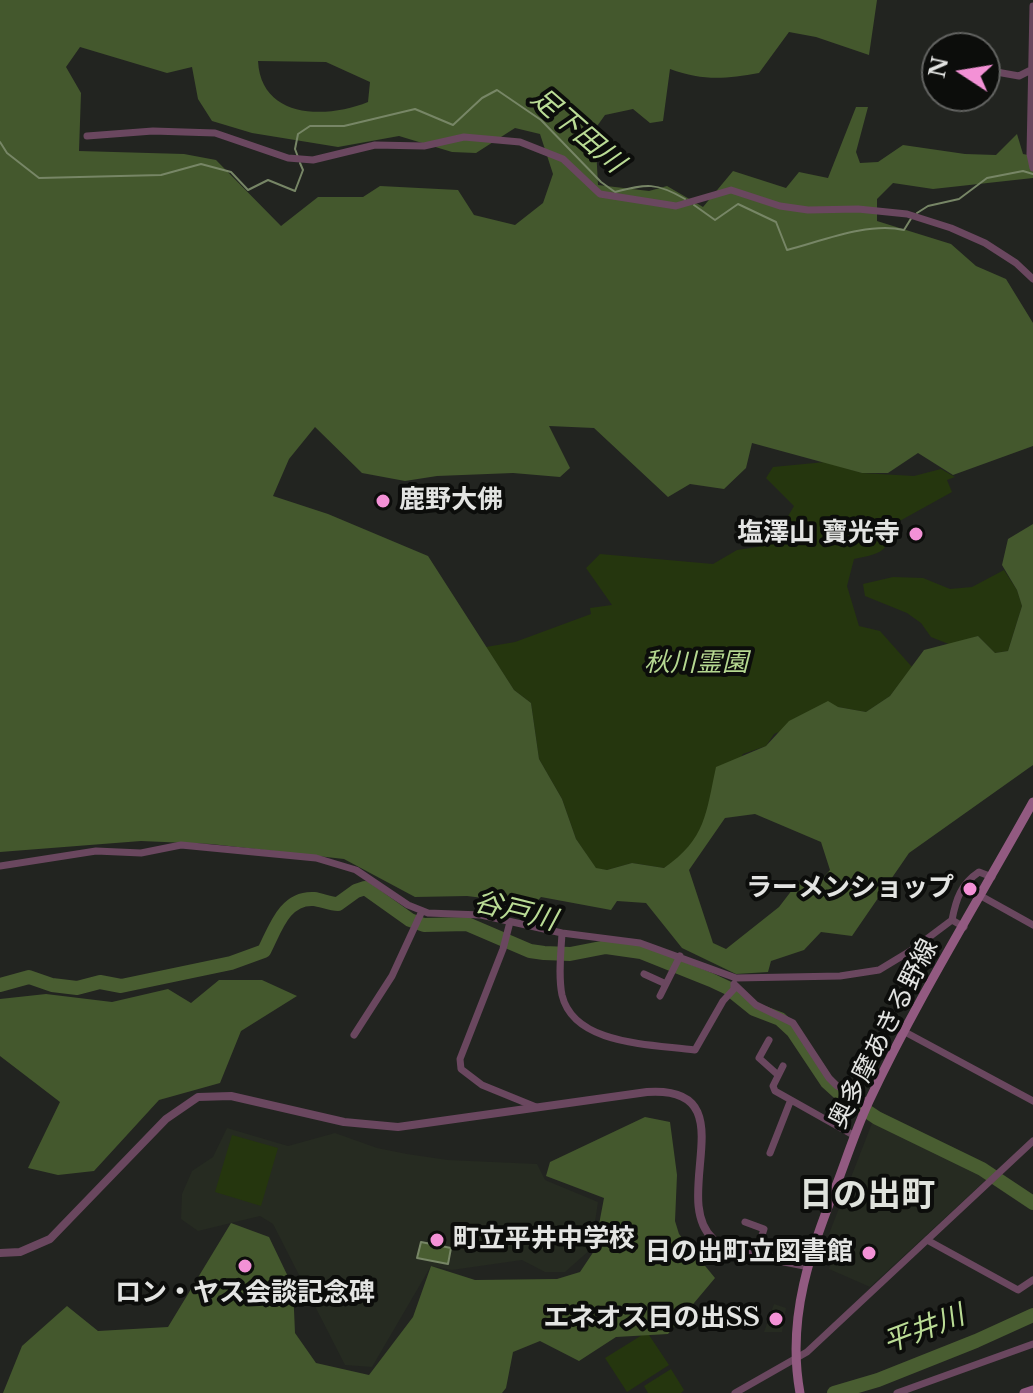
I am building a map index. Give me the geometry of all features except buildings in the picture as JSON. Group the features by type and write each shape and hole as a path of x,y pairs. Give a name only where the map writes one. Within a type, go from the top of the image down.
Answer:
{"main road":[{"name":"奥多摩あきる野線","path":"799,1389 796,1358 799,1302 807,1266 868,1102 1033,802"},
{"path":"1024,1393 1033,1390"}],"street":[{"path":"1033,6 1030,154 1033,168"},
{"path":"1001,73 1019,76 1031,70"},
{"path":"87,136 153,131 215,133 288,158 313,160 375,145 424,146 474,137 520,142 563,159 600,194 676,206 731,190 780,206 907,214 985,243 1033,279"},
{"path":"0,866 96,851 141,853 181,845 331,860 356,870 422,911 444,915 472,914 562,933 640,943 735,981 840,976 879,970 952,920 961,889 969,879 979,872 992,877"},
{"path":"129,860 141,853"},
{"path":"981,896 1033,925"},
{"path":"354,1035 392,976 422,911"},
{"path":"952,920 964,927"},
{"path":"510,922 503,949 460,1059 461,1069 482,1085 538,1108"},
{"path":"562,933 563,998 573,1016 587,1029 603,1036 695,1050 723,1001 734,989 735,981"},
{"path":"660,996 679,958"},
{"path":"644,974 666,984"},
{"path":"735,981 756,1005 793,1023 837,1086 868,1102"},
{"path":"905,1032 1033,1101"},
{"path":"769,1040 759,1058 778,1075"},
{"path":"783,1066 773,1086 790,1102 855,1136"},
{"path":"0,1253 20,1252 50,1239 166,1119 198,1097 231,1096 344,1122 398,1127 658,1091 672,1092 689,1100 699,1116 702,1127 698,1206 704,1228 716,1242 807,1266"},
{"path":"770,1153 790,1102"},
{"path":"735,1393 807,1352 1033,1141"},
{"path":"745,1222 764,1229 756,1254"},
{"path":"927,1240 1018,1290 1033,1280"},
{"path":"897,1393 1033,1344"}],"shaded area":[{"path":"0,0 877,0 869,55 816,37 789,32 759,73 714,78 670,69 663,121 650,123 633,109 605,115 595,129 598,185 649,191 667,186 703,207 733,171 786,188 799,172 828,178 856,107 868,107 856,152 860,163 878,162 903,145 996,155 1017,134 1023,154 1033,156 1033,178 933,189 893,183 877,199 877,221 951,244 976,266 1006,279 1033,323 1033,446 953,475 918,453 888,473 862,473 752,443 746,468 724,489 690,484 668,497 594,428 549,426 570,468 560,477 513,473 437,476 405,481 362,473 315,427 289,459 273,496 328,514 428,556 514,690 531,703 539,759 562,799 576,839 596,868 607,870 632,863 664,868 678,857 702,824 716,767 766,746 789,721 828,701 838,707 866,712 890,696 924,650 978,636 995,653 1008,651 1022,606 1017,590 1002,565 1008,539 1033,524 1033,765 909,853 852,936 821,932 804,950 771,961 768,972 736,974 682,948 646,903 617,901 611,910 541,897 531,908 507,901 467,896 415,897 344,859 211,844 141,841 0,852","holes":["80,47 167,73 192,67 198,99 212,121 252,133 338,147 399,136 452,152 476,153 515,128 540,134 553,174 543,203 515,225 474,215 458,190 380,186 363,197 318,197 281,226 216,160 184,154 79,151 81,93 66,67","258,61 326,62 370,82 368,102 334,111 298,110 283,104 271,94 262,80","755,814 821,842 830,870 815,887 799,881 779,907 726,949 713,943 689,870 725,818"]},
{"path":"219,980 262,980 297,996 241,1031 220,1083 159,1100 94,1171 58,1175 28,1168 60,1102 0,1056 0,999 46,994 112,1002 168,989 191,1003"},
{"path":"645,1117 670,1122 677,1175 675,1221 679,1234 715,1278 668,1334 616,1337 579,1361 540,1341 513,1352 506,1388 502,1393 3,1393 22,1346 67,1306 98,1331 168,1327 231,1223 269,1237 293,1287 295,1333 316,1363 369,1375 413,1317 431,1266 475,1280 557,1279 580,1272 594,1251 604,1198 546,1176 550,1162"},
{"path":"874,1118 988,1178 870,1287 829,1269 832,1261 820,1257"},
{"name":"町立平井中学校","path":"227,1128 288,1146 335,1133 377,1148 407,1154 448,1160 537,1164 545,1180 598,1202 591,1249 565,1272 545,1272 522,1260 452,1270 431,1266 372,1367 345,1365 273,1224 260,1216 198,1231 181,1219 182,1194 192,1171 213,1157"},
{"path":"421,1242 451,1248 448,1264 417,1258"},
{"name":"エネオス日の出SS","path":"774,1304 786,1308 782,1332 764,1332"}],"green space":[{"name":"秋川霊園","path":"825,462 862,473 914,476 941,469 955,477 947,480 952,492 887,528 885,548 854,559 847,586 859,626 880,631 912,667 890,696 866,712 838,707 774,734 766,746 743,754 699,834 685,854 664,868 632,863 607,870 596,869 576,839 562,799 539,759 531,703 514,690 486,647 515,642 591,614 590,608 612,605 586,568 600,554 713,564 737,550 757,547 788,532 784,523 794,506 766,478 773,467"},
{"path":"1004,570 1017,590 1022,606 1008,651 995,653 978,636 951,645 931,637 921,623 907,613 865,596 863,584 893,577 923,578 950,589 972,587"},
{"path":"232,1135 278,1148 261,1206 215,1192"},
{"path":"647,1332 669,1365 627,1392 605,1358"},
{"path":"671,1369 684,1390 681,1393 648,1393 644,1386"}],"waterway":[{"name":"足下田川","path":"298,157 295,149 298,134 310,126 344,126 415,109 453,125 482,98 497,90 541,120 601,182 615,192 651,186 685,199"},
{"name":"足下田川","path":"0,142 7,153 39,178 161,175 201,164 231,172 248,190 268,180 295,191 303,170 300,163"},
{"name":"足下田川","path":"917,213 928,206 959,199 987,178 1023,171 1033,174"},
{"name":"足下田川","path":"694,205 715,220 738,204 776,222 787,250 860,230 904,230 912,217"},
{"name":"谷戸川","path":"0,985 29,977 52,985 77,988 100,982 121,986 231,963 264,951 282,916 295,903 314,899 338,904 365,888 410,920 424,925 467,924 530,951 544,953 570,954 606,947 641,952 728,988 754,1009 780,1019 793,1031 827,1082 838,1092 877,1118 982,1169 1033,1203"},
{"name":"平井川","path":"834,1393 878,1380 1033,1315"}],"place":[{"name":"鹿野大佛","path":"383,501"},
{"name":"塩澤山 寶光寺","path":"916,534"},
{"name":"ラーメンショップ","path":"970,889"},
{"name":"町立平井中学校","path":"437,1240"},
{"name":"日の出町立図書館","path":"869,1253"},
{"name":"ロン・ヤス会談記念碑","path":"245,1266"},
{"name":"エネオス日の出SS","path":"776,1319"}],"district":[{"name":"日の出町","path":"867,1196"}]}
